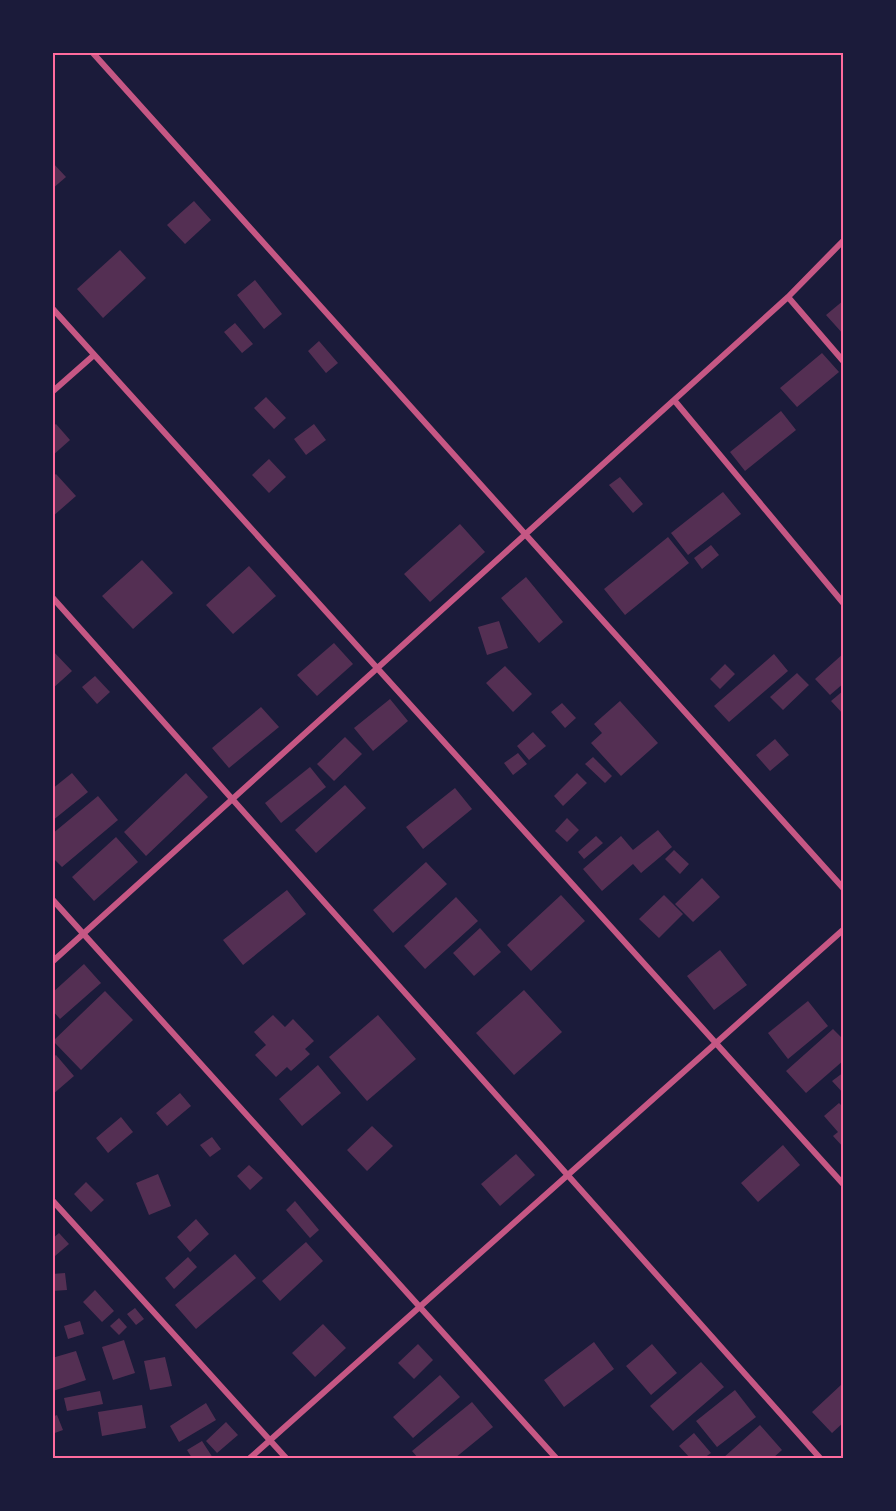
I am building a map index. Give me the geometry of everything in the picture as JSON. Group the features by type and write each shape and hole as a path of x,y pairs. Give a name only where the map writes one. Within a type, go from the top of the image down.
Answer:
{"street":[{"path":"92,52 843,889"},
{"path":"52,962 85,935 788,297 843,240"},
{"path":"788,297 843,362"},
{"path":"52,308 843,1185"},
{"path":"52,392 94,355"},
{"path":"674,400 843,604"},
{"path":"52,597 820,1458"},
{"path":"52,899 556,1458"},
{"path":"250,1458 843,929"},
{"path":"52,1200 286,1458"}],"building":[{"path":"52,162 66,177 52,189"},
{"path":"194,201 211,220 185,244 167,225"},
{"path":"120,250 146,278 103,318 77,289"},
{"path":"255,280 282,314 264,329 237,295"},
{"path":"844,300 844,335 826,315"},
{"path":"235,323 253,344 242,353 224,332"},
{"path":"319,341 338,363 326,373 308,351"},
{"path":"822,353 839,372 797,407 780,388"},
{"path":"266,397 286,418 274,429 254,408"},
{"path":"781,411 796,430 745,471 730,452"},
{"path":"56,424 70,440 52,456 52,427"},
{"path":"314,424 326,440 306,455 294,439"},
{"path":"269,459 286,477 269,493 252,475"},
{"path":"56,474 76,496 52,517 52,477"},
{"path":"620,477 643,504 633,513 609,485"},
{"path":"723,492 741,514 688,555 671,533"},
{"path":"460,524 485,552 430,602 404,574"},
{"path":"668,537 689,563 625,615 604,589"},
{"path":"711,545 719,555 702,569 694,558"},
{"path":"142,560 173,593 133,629 102,596"},
{"path":"249,566 276,596 233,634 206,605"},
{"path":"526,577 563,622 539,643 501,598"},
{"path":"499,621 508,648 487,655 478,627"},
{"path":"334,643 353,664 317,696 297,675"},
{"path":"52,650 72,671 52,689"},
{"path":"844,653 844,683 830,695 815,679"},
{"path":"774,654 788,671 729,722 714,706"},
{"path":"725,664 735,674 720,689 710,679"},
{"path":"505,666 532,694 513,712 486,683"},
{"path":"797,673 809,685 783,710 770,697"},
{"path":"95,676 110,692 97,704 82,687"},
{"path":"844,690 844,715 831,701"},
{"path":"390,699 408,721 373,751 354,728"},
{"path":"620,701 658,743 621,776 591,743 602,733 594,724"},
{"path":"562,703 576,718 565,728 551,712"},
{"path":"261,707 279,727 229,768 212,748"},
{"path":"533,732 546,746 529,760 517,746"},
{"path":"345,737 362,754 334,781 317,764"},
{"path":"775,739 789,755 770,771 756,755"},
{"path":"518,753 527,764 513,775 504,763"},
{"path":"593,757 612,776 605,783 585,764"},
{"path":"310,767 326,787 281,823 265,803"},
{"path":"72,773 88,792 52,821 52,789"},
{"path":"186,773 208,797 146,856 124,832"},
{"path":"577,773 587,783 563,806 554,796"},
{"path":"345,785 366,808 316,853 295,830"},
{"path":"455,788 472,809 423,849 406,827"},
{"path":"98,796 118,820 62,867 52,857 52,834"},
{"path":"567,818 579,830 567,842 555,831"},
{"path":"658,830 672,847 641,873 633,864 602,891 583,869 621,836 633,850"},
{"path":"596,836 603,843 584,859 578,852"},
{"path":"116,837 138,862 94,901 72,877"},
{"path":"674,850 689,864 680,874 665,859"},
{"path":"426,862 447,884 393,933 373,910"},
{"path":"702,878 720,897 693,922 675,904"},
{"path":"287,890 306,914 243,965 223,940"},
{"path":"561,895 585,921 531,971 507,945"},
{"path":"664,895 683,914 659,938 639,919"},
{"path":"456,897 478,921 425,969 404,946"},
{"path":"480,928 501,952 474,976 453,953"},
{"path":"720,950 747,985 714,1010 687,976"},
{"path":"84,964 101,983 60,1019 52,1010 52,993"},
{"path":"524,990 562,1032 514,1075 476,1033"},
{"path":"105,991 133,1020 81,1070 53,1041"},
{"path":"808,1001 828,1026 788,1059 768,1033"},
{"path":"273,1015 285,1027 293,1019 314,1041 305,1049 310,1054 291,1071 287,1067 276,1077 255,1055 266,1045 254,1032"},
{"path":"378,1015 416,1059 367,1101 329,1057"},
{"path":"833,1029 844,1040 844,1060 806,1093 786,1071"},
{"path":"56,1055 74,1076 52,1095 52,1058"},
{"path":"318,1065 341,1093 302,1126 279,1099"},
{"path":"844,1072 844,1094 832,1081"},
{"path":"180,1093 191,1106 167,1126 156,1113"},
{"path":"839,1103 844,1108 844,1148 833,1136 838,1132 824,1116"},
{"path":"121,1117 133,1132 108,1153 96,1138"},
{"path":"372,1126 393,1146 367,1171 347,1150"},
{"path":"212,1137 221,1149 210,1157 200,1145"},
{"path":"783,1145 800,1165 758,1202 741,1183"},
{"path":"516,1154 535,1175 500,1206 481,1184"},
{"path":"249,1165 263,1178 250,1190 237,1176"},
{"path":"158,1174 171,1206 149,1215 136,1183"},
{"path":"86,1182 104,1200 91,1212 74,1194"},
{"path":"295,1201 319,1230 310,1238 286,1210"},
{"path":"196,1219 209,1234 190,1252 177,1237"},
{"path":"59,1233 69,1244 55,1256 52,1239"},
{"path":"306,1242 323,1261 280,1301 262,1281"},
{"path":"235,1254 256,1278 196,1329 175,1305"},
{"path":"188,1257 197,1267 174,1289 165,1278"},
{"path":"65,1273 67,1290 52,1291 52,1274"},
{"path":"95,1290 114,1311 102,1322 83,1302"},
{"path":"135,1308 144,1319 136,1325 127,1314"},
{"path":"119,1318 127,1327 119,1335 110,1326"},
{"path":"80,1321 84,1334 68,1339 64,1326"},
{"path":"323,1324 346,1348 315,1377 292,1353"},
{"path":"124,1340 135,1373 113,1380 102,1347"},
{"path":"594,1342 614,1369 564,1407 544,1380"},
{"path":"418,1344 433,1360 414,1379 398,1363"},
{"path":"652,1344 677,1373 651,1395 626,1366"},
{"path":"76,1351 86,1380 53,1391 52,1358"},
{"path":"165,1357 172,1386 150,1390 144,1361"},
{"path":"701,1362 724,1387 673,1431 650,1406"},
{"path":"440,1375 460,1397 413,1438 393,1417"},
{"path":"842,1384 844,1422 832,1433 812,1412"},
{"path":"735,1390 756,1417 717,1447 696,1421"},
{"path":"100,1391 103,1404 67,1411 64,1398"},
{"path":"472,1402 493,1427 455,1458 418,1458 412,1451"},
{"path":"206,1403 216,1420 179,1442 170,1426"},
{"path":"142,1405 146,1428 102,1436 98,1412"},
{"path":"57,1415 63,1430 52,1434 52,1417"},
{"path":"226,1422 238,1435 217,1453 206,1441"},
{"path":"760,1425 782,1450 773,1458 723,1458"},
{"path":"694,1433 711,1453 704,1458 690,1458 679,1446"},
{"path":"202,1441 213,1458 192,1458 187,1450"}]}
